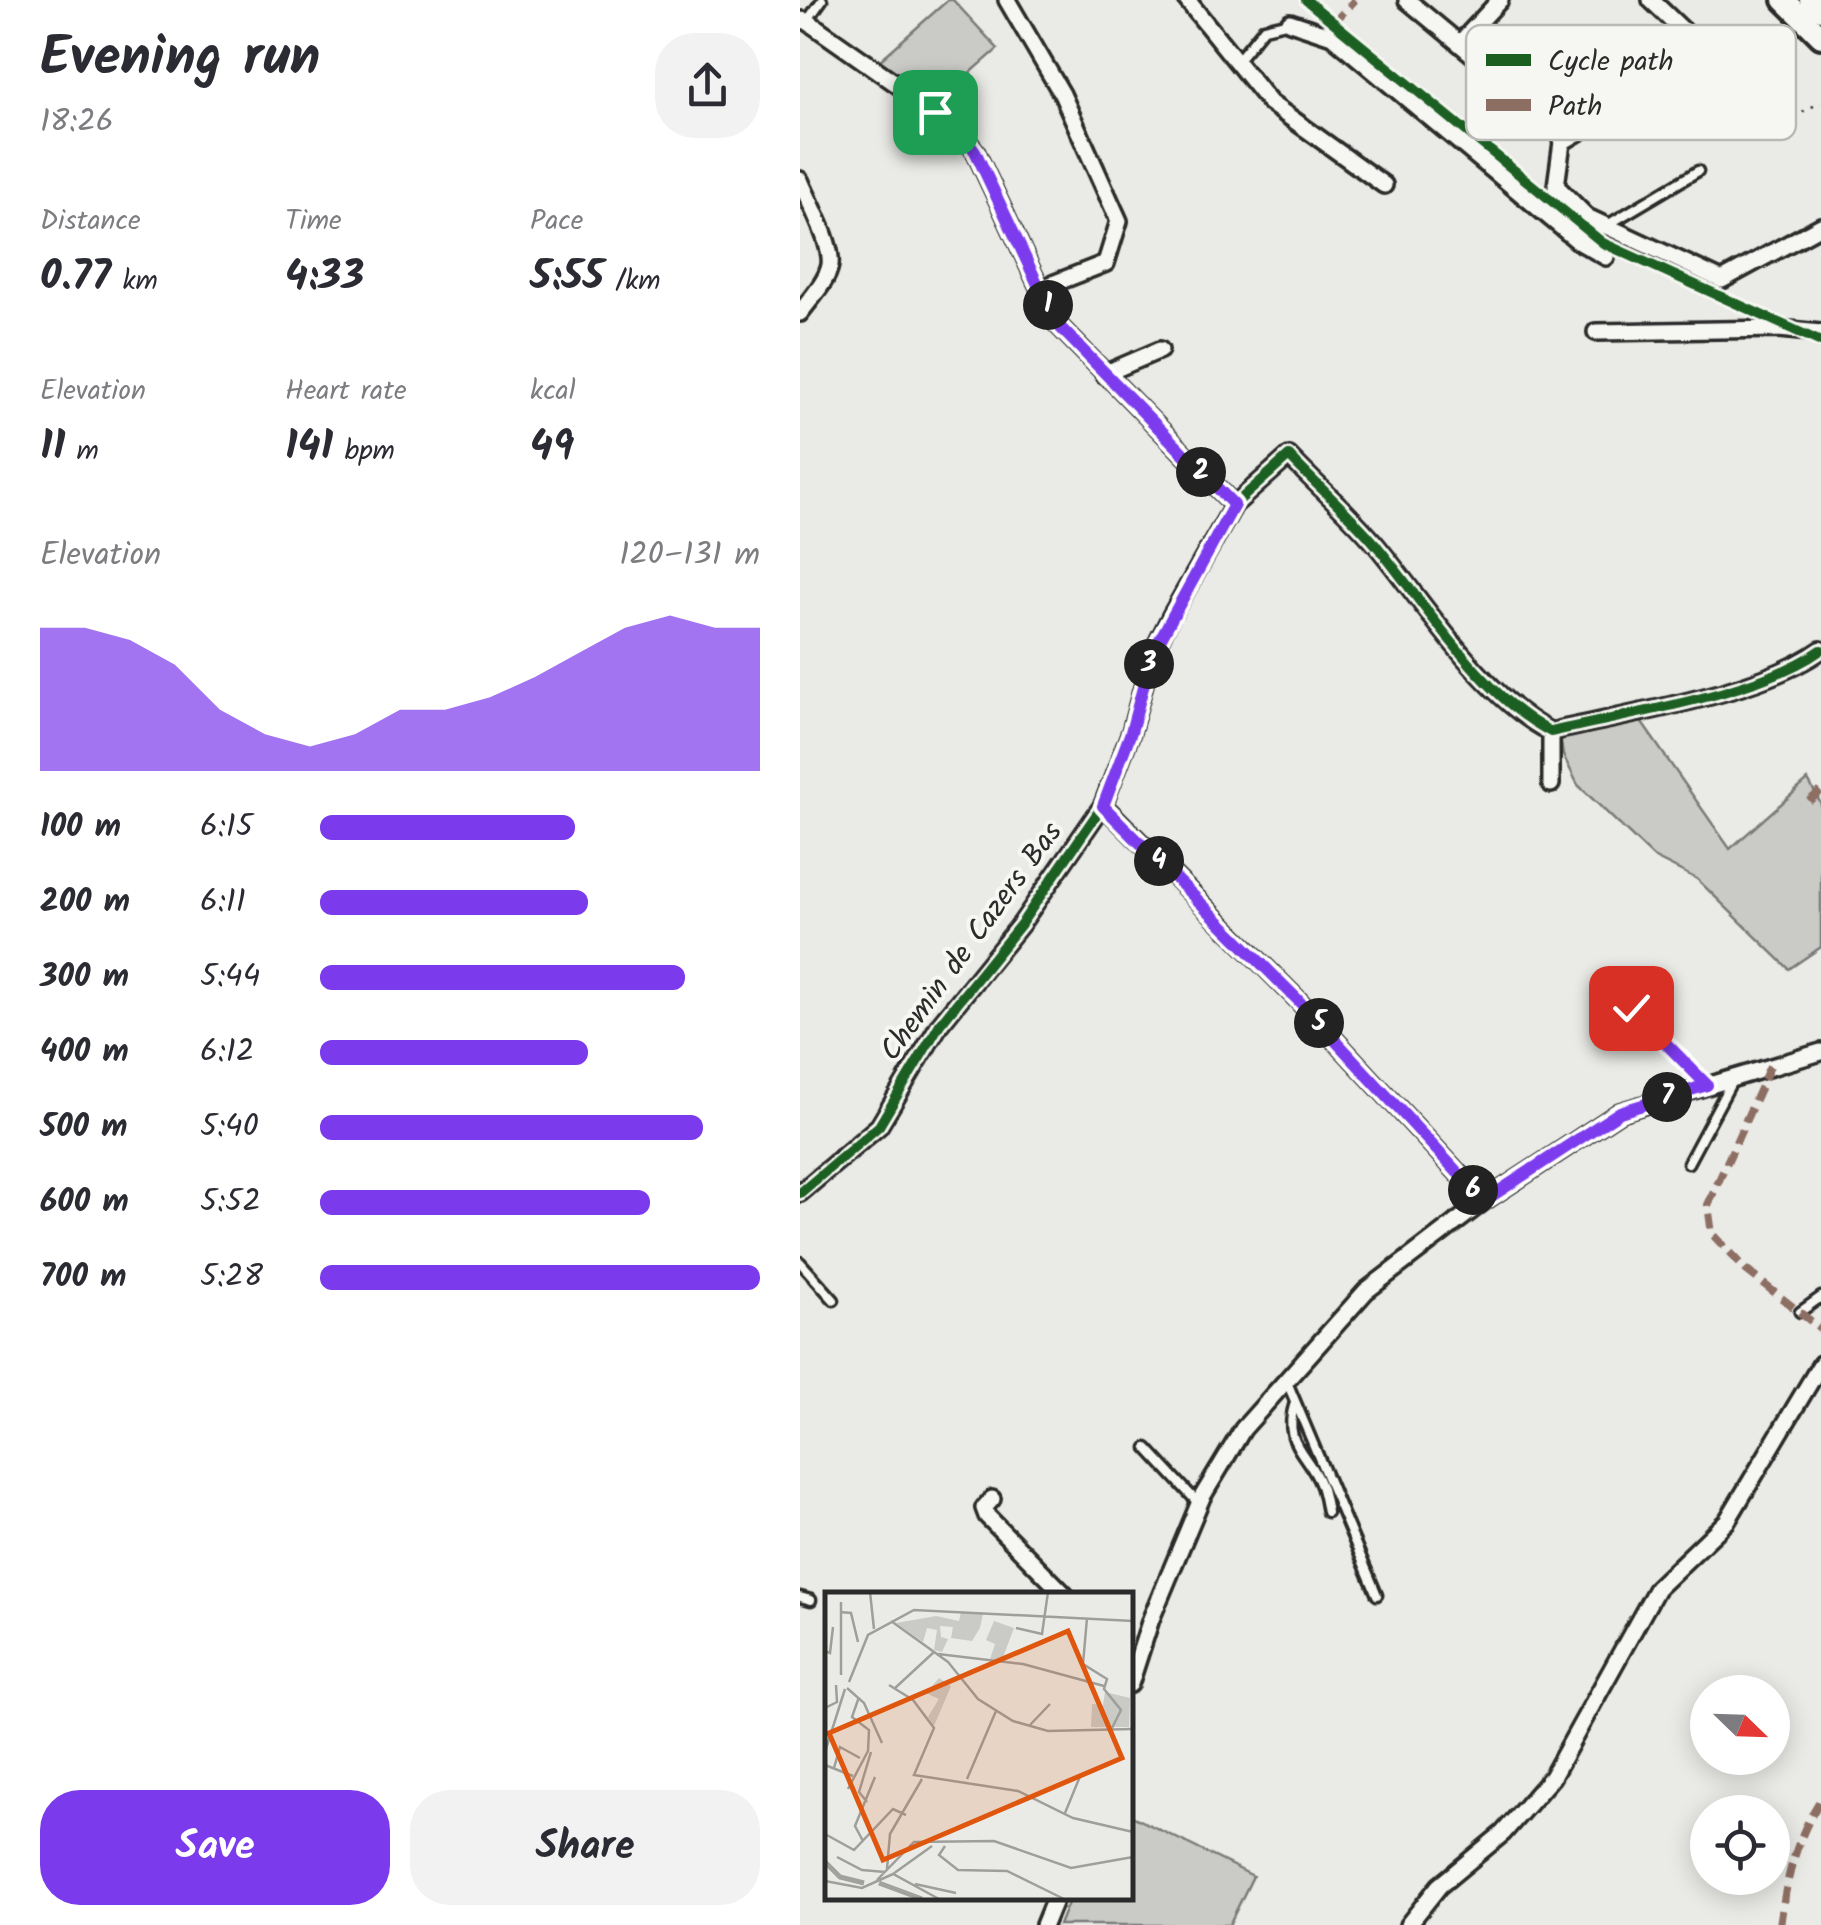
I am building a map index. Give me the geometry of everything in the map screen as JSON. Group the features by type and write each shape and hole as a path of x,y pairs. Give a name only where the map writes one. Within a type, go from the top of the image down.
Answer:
{"main road":[{"path":"1784,0 1821,36"},
{"path":"1810,0 1821,10"}],"street":[{"path":"1007,0 1062,94 1119,221 1106,264 1040,289"},
{"path":"1187,0 1270,104 1384,185"},
{"path":"1407,0 1466,48"},
{"path":"1477,25 1500,0"},
{"path":"1651,0 1677,25"},
{"path":"803,20 955,125 975,151 1056,323 1234,505"},
{"path":"1290,22 1332,36 1578,241 1606,257"},
{"path":"1460,43 1466,37"},
{"path":"1556,186 1565,140"},
{"path":"800,180 828,246 830,264 821,285 800,313"},
{"path":"1529,198 1556,186"},
{"path":"1556,186 1587,217 1722,280 1821,226"},
{"path":"1596,332 1779,329 1821,333"},
{"path":"1104,374 1160,350"},
{"name":"Chemin de Cazers Bas","path":"800,1193 878,1126 940,1024 1021,924 1103,806 1131,732 1152,654 1234,505 1289,456 1379,548 1446,637 1528,720 1551,732"},
{"path":"1551,784 1551,732 1728,689 1798,666 1821,650"},
{"path":"1103,806 1296,998 1484,1201"},
{"path":"1133,1663 1199,1504 1243,1430 1366,1291 1484,1201 1620,1112 1821,1052"},
{"path":"1408,1925 1439,1886 1503,1833 1552,1777 1657,1588 1727,1521 1821,1364"},
{"path":"992,1499 984,1508 987,1516 1062,1592"},
{"path":"1044,1925 1054,1900"}],"lane":[{"path":"803,20 822,0"},
{"path":"1237,61 1264,28 1290,22"},
{"path":"1606,227 1698,171"},
{"path":"1631,1008 1707,1085"},
{"path":"1688,1163 1734,1078"},
{"path":"800,1262 834,1300"},
{"path":"1800,1312 1821,1297"},
{"path":"1286,1381 1377,1595"},
{"path":"1296,1402 1290,1420 1298,1453 1320,1483 1326,1512"},
{"path":"1146,1448 1199,1504"},
{"path":"800,1597 811,1600"}],"path":[{"path":"1796,116 1821,102"}],"shaded area":[{"path":"948,0 953,0 998,49 936,103 878,62"},
{"path":"1640,720 1730,849 1808,780 1821,804 1821,947 1789,969 1697,879 1653,857 1578,785 1563,755 1560,736"},
{"path":"1132,1816 1253,1876 1229,1925 1059,1925 1069,1900 1132,1900"}],"marked path":[{"path":"1333,23 1355,0"},
{"path":"1809,801 1821,791"},
{"path":"1770,1066 1708,1205 1712,1234 1746,1270 1821,1329"},
{"path":"1780,1925 1793,1860 1821,1799"}],"cycle path":[{"path":"1306,0 1466,131"},
{"path":"1477,140 1603,243 1821,342"},
{"path":"800,1193 879,1126 940,1024 1021,924 1103,805 1131,732 1152,654 1171,616 1234,505 1289,456 1371,538 1480,675 1526,717 1551,732 1729,691 1764,679 1821,650"}],"route":[{"path":"935,112 955,125 975,151 1056,323 1234,505 1152,654 1131,732 1103,806 1296,998 1484,1201 1620,1112 1707,1085 1631,1008"}]}
